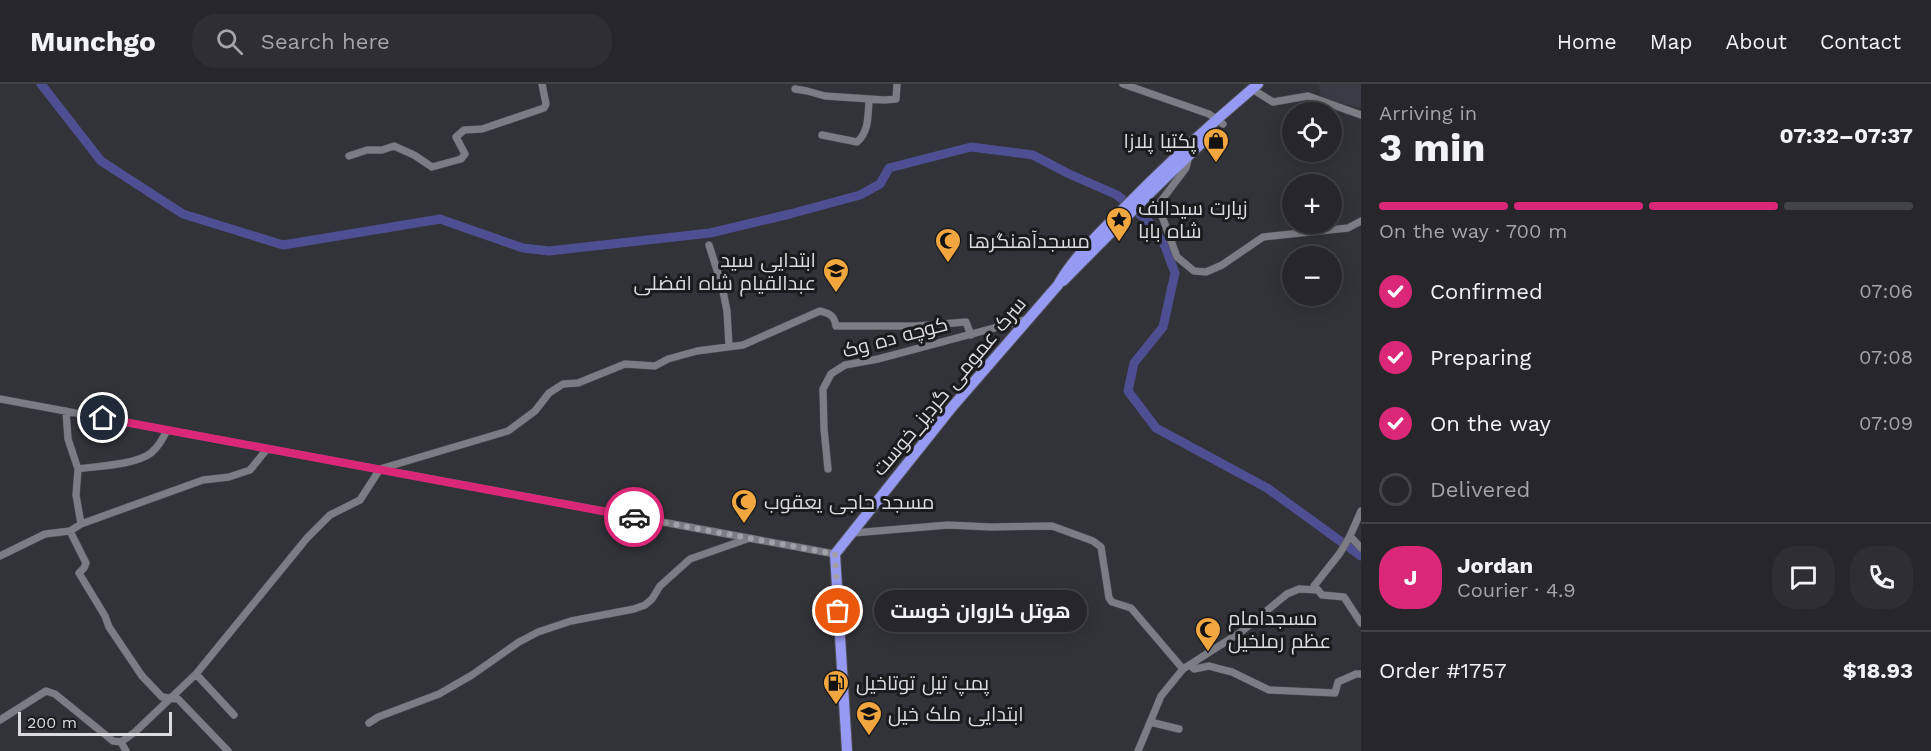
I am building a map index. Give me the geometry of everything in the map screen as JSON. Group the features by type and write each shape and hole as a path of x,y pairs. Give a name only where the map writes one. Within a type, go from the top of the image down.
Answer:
{"highway":[{"name":"سرک عمومی گردیز_خوست","path":"835,554 953,406 1058,285 1067,268 1256,89 1268,84"},
{"name":"سرک عمومی گردیز_خوست","path":"1148,189 1189,155 1221,122"},
{"path":"835,554 847,751"}],"street":[{"path":"349,156 367,150 382,150 394,146 432,167 461,159 465,154 456,137 458,134 464,130 482,129 544,108 546,104 542,84"},
{"path":"795,89 825,96 869,100 896,99 897,84"},
{"path":"1123,84 1209,114 1221,122"},
{"path":"1256,89 1273,102 1308,96 1359,111"},
{"path":"822,135 859,141 866,133 869,100"},
{"path":"1189,155 1186,168 1158,205 1177,257 1194,271 1206,272 1222,265 1263,237 1348,228 1361,222"},
{"path":"709,245 727,311 729,346"},
{"path":"0,720 46,691 55,694 112,741 122,742 196,674 307,538 330,515 360,500 380,469 508,431 535,411 549,393 563,384 578,382 625,364 655,366 668,359 697,351 743,345 820,311 831,314 836,326 916,326 966,322 971,335"},
{"name":"کوچه ده وک","path":"828,469 824,429 824,389 831,374 845,365 878,359 1028,319"},
{"path":"0,399 835,554"},
{"path":"66,411 68,439 78,470 76,495 81,524"},
{"path":"78,470 139,459 151,453 167,430"},
{"path":"0,556 45,534 70,531 81,524 203,480 229,477 250,470 267,448"},
{"path":"1361,511 1341,553 1314,586 1322,594 1344,597 1361,623"},
{"path":"853,533 948,525 1052,526 1093,541 1101,547 1108,598 1112,602 1131,608 1186,667 1194,669 1209,666 1232,672 1269,690 1335,693 1338,682 1361,674"},
{"path":"70,531 86,563 79,573 105,616 109,627 142,676 162,697 178,699 228,751"},
{"path":"1350,536 1361,548"},
{"path":"369,723 378,717 439,694 538,632 571,621 645,605 660,586 690,558 750,538"},
{"path":"1140,751 1161,696 1186,667 1240,632 1287,594 1299,589 1318,591"},
{"path":"196,674 234,715"},
{"path":"1150,722 1179,729"},
{"path":"122,742 126,751"}],"shaded area":[{"path":"1319,84 1361,84 1361,108 1321,98"}],"waterway":[{"path":"41,84 101,161 183,214 283,245 440,219 523,248 549,251 710,233 860,195 880,184 889,168 971,147 1033,155 1117,195 1149,222 1165,246 1175,273 1163,327 1134,363 1128,391 1156,428 1267,488 1361,556"}],"way so far":[{"path":"634,517 835,554 838,611"}],"place":[{"name":"پکتیا پلازا","path":"1216,164"},
{"name":"زیارت سیدالف شاه بابا","path":"1119,243"},
{"name":"مسجدآهنگرها","path":"948,264"},
{"name":"ابتدایی سید عبدالقیام شاه افضلی","path":"836,294"},
{"name":"مسجد حاجی یعقوب","path":"744,525"},
{"name":"هوتل کاروان خوست","path":"838,611"},
{"name":"مسجدامام عظم رملخیل","path":"1208,653"},
{"name":"پمپ تیل توتاخیل","path":"836,706"},
{"name":"ابتدایی ملک خیل","path":"869,737"}],"route":[{"path":"103,418 634,517"}]}
